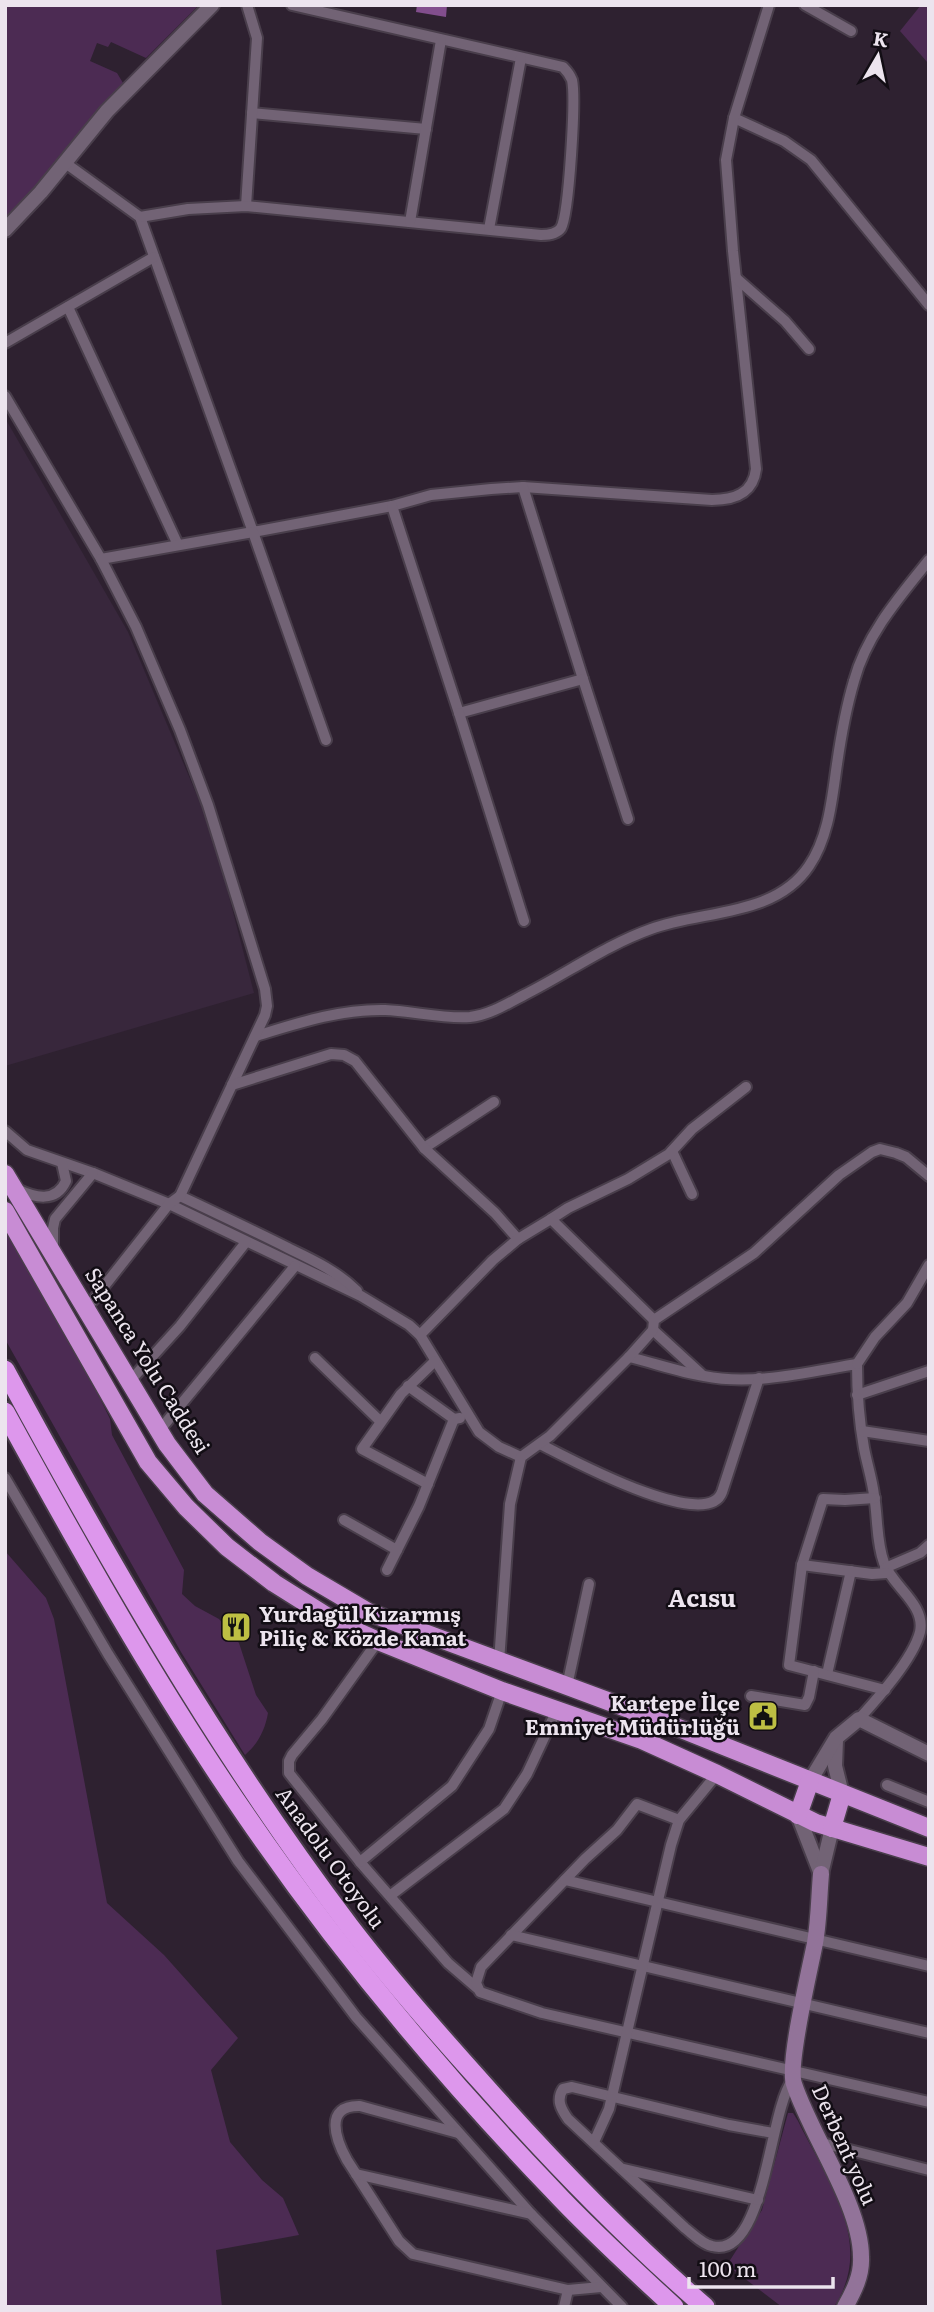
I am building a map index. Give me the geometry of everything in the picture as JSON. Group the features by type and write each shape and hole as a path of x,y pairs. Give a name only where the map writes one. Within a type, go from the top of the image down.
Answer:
{"highway":[{"name":"Sapanca Yolu Caddesi","path":"9,1180 159,1431 205,1494 260,1542 307,1576 368,1612 656,1719 929,1828"},
{"path":"5,1211 148,1462 186,1507 227,1548 274,1583 336,1622 378,1641 502,1691 642,1740 798,1815 929,1857"},
{"name":"Anadolu Otoyolu","path":"5,1370 87,1518 190,1693 277,1824 352,1929 446,2043 506,2110 586,2194 705,2307"},
{"name":"Anadolu Otoyolu","path":"5,1412 62,1516 176,1709 289,1877 434,2060 553,2191 674,2307"},
{"path":"798,1815 810,1781"},
{"path":"832,1828 842,1794"}],"main road":[{"name":"Derbent yolu","path":"821,1874 815,1939 793,2076 818,2142 846,2199 860,2243 860,2270 845,2306"}],"street":[{"path":"5,230 41,192 107,111 212,5"},
{"path":"246,206 257,38 247,5"},
{"path":"140,217 188,209 246,206 549,235 561,227 571,146 572,79 563,67 292,5"},
{"path":"101,559 392,506 431,495 523,487 727,500 736,498 750,487 756,469 726,169 727,148 734,118 769,5"},
{"path":"805,5 851,31"},
{"path":"410,222 441,40"},
{"path":"489,229 521,58"},
{"path":"252,113 426,129"},
{"path":"734,118 784,141 811,160 929,305"},
{"path":"64,162 140,217 326,740"},
{"path":"5,343 154,257"},
{"path":"736,278 785,321 809,349"},
{"path":"68,307 177,545"},
{"path":"5,396 101,559 136,627 180,730 216,829 265,989 267,1006 256,1036 180,1196 169,1204 87,1308"},
{"path":"523,487 628,819"},
{"path":"392,506 524,921"},
{"path":"256,1036 305,1021 354,1012 411,1012 470,1017 486,1013 648,930 682,919 748,907 785,890 801,877 818,849 831,803 845,718 858,667 882,623 929,560"},
{"path":"459,713 583,679"},
{"path":"232,1086 331,1054 344,1055 355,1061 424,1148 495,1213 518,1239"},
{"path":"420,1335 493,1260 518,1239 568,1208 628,1180 672,1151 692,1129 746,1087"},
{"path":"424,1148 494,1102"},
{"path":"5,1131 27,1150 169,1204 361,1296 409,1325 420,1335 468,1416 486,1438 521,1457"},
{"path":"499,1662 510,1504 521,1457 540,1444 629,1357 653,1325 754,1253 839,1175 872,1152 880,1149 906,1157 929,1176"},
{"path":"672,1151 692,1194"},
{"path":"9,1180 33,1196 43,1198 54,1195 66,1181 62,1163"},
{"path":"53,1251 55,1219 93,1173"},
{"path":"180,1196 317,1263 349,1283 361,1296"},
{"path":"551,1219 704,1376"},
{"path":"130,1381 180,1326 246,1242"},
{"path":"810,1781 836,1738 859,1719 885,1690 924,1631 914,1607 886,1570 878,1542 875,1497 857,1395 857,1364 875,1337 907,1304 929,1265"},
{"path":"159,1431 295,1266"},
{"path":"629,1357 704,1376 759,1378 857,1364"},
{"path":"315,1358 380,1420"},
{"path":"428,1484 362,1449 380,1420 408,1385 435,1361"},
{"path":"857,1395 929,1371"},
{"path":"540,1444 649,1495 707,1504 718,1500 722,1492 759,1378"},
{"path":"408,1385 454,1419 468,1416"},
{"path":"387,1570 428,1484 454,1419"},
{"path":"862,1431 929,1441"},
{"path":"5,1478 108,1654 238,1861 356,2017 531,2214 622,2307"},
{"path":"875,1497 823,1499 802,1564 789,1665 885,1690"},
{"path":"344,1520 397,1550"},
{"path":"802,1564 851,1571 886,1570 920,1553 929,1545"},
{"path":"827,1674 851,1571"},
{"path":"567,1686 589,1584"},
{"path":"378,1641 322,1719 292,1755 289,1773 360,1862 448,1962 480,1992 542,2013 793,2076 929,2102"},
{"path":"751,1696 805,1705 814,1671"},
{"path":"360,1862 452,1786 489,1729 502,1691"},
{"path":"391,1895 504,1810 527,1774 557,1710"},
{"path":"859,1719 929,1754"},
{"path":"836,1738 835,1766 842,1794"},
{"path":"594,2142 603,2126 612,2096 679,1820 717,1774"},
{"path":"887,1785 929,1802"},
{"path":"477,1988 481,1967 585,1858 617,1830 637,1804 679,1820"},
{"path":"798,1815 821,1874"},
{"path":"821,1874 832,1828"},
{"path":"565,1880 929,1966"},
{"path":"511,1935 929,2034"},
{"path":"773,2133 572,2087 563,2089 560,2094 560,2105 568,2119 685,2228 711,2246 724,2246 738,2239 746,2229 758,2200 784,2093 793,2076"},
{"path":"458,2133 360,2106 347,2108 338,2115 335,2128 340,2148 356,2174 399,2241 413,2254 568,2290 601,2287"},
{"path":"818,2142 929,2170"},
{"path":"623,2169 758,2200"},
{"path":"356,2174 531,2214"},
{"path":"564,2307 568,2290"}],"shaded area":[{"path":"5,5 199,5 146,58 111,42 108,47 97,43 90,61 117,73 123,83 29,194 5,218"},
{"path":"417,5 447,5 446,17 416,12"},
{"path":"921,5 929,5 928,63 900,31"},
{"path":"5,418 128,632 212,831 254,993 5,1066"},
{"path":"5,1229 89,1376 110,1419 112,1435 184,1570 182,1594 195,1606 219,1619 239,1643 256,1695 268,1713 260,1736 245,1755 181,1652 5,1339"},
{"path":"5,1551 46,1598 54,1619 107,1903 164,1955 238,2038 211,2070 230,2142 262,2180 283,2198 299,2235 216,2250 222,2307 5,2307"},
{"path":"788,2113 793,2113 798,2121 833,2189 849,2235 850,2259 846,2283 834,2307 782,2307 727,2265 762,2210"}],"place":[{"name":"Yurdagül Kızarmış Piliç & Közde Kanat","path":"236,1627"},
{"name":"Kartepe İlçe Emniyet Müdürlüğü","path":"763,1716"}],"district":[{"name":"Acısu","path":"702,1599"}]}
